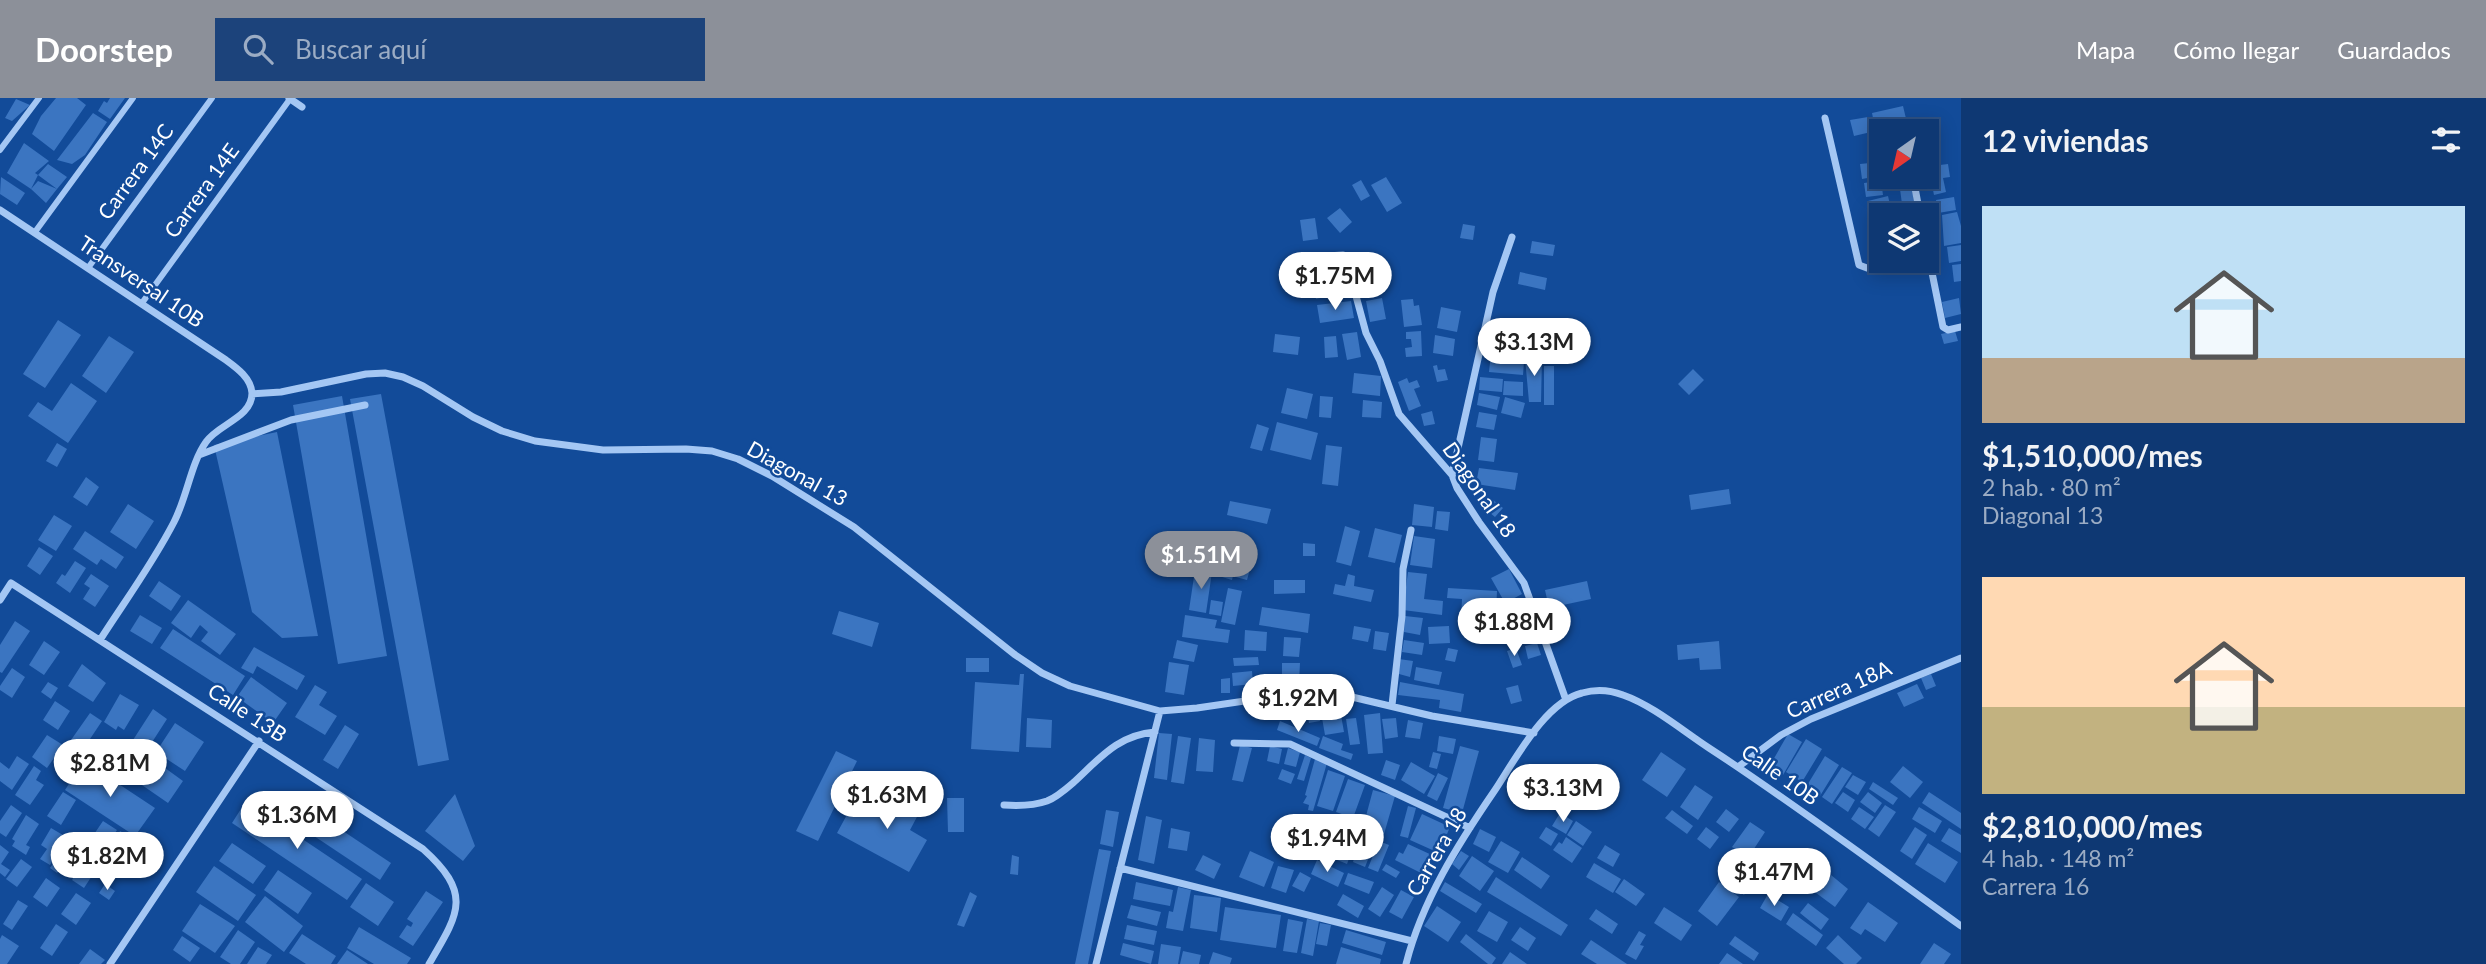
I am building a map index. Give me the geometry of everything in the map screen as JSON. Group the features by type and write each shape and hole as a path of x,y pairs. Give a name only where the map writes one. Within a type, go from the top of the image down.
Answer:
{"street":[{"path":"0,150 40,98"},
{"path":"35,232 133,98"},
{"name":"Carrera 14C","path":"88,268 212,98"},
{"path":"290,99 302,107"},
{"name":"Carrera 14E","path":"142,303 290,99"},
{"path":"1825,118 1859,265 1869,268"},
{"name":"Transversal 10B","path":"0,209 242,372 250,384 252,394"},
{"path":"1452,475 1493,292 1512,237"},
{"name":"Diagonal 18","path":"1311,257 1337,254 1346,259 1366,333 1380,361 1399,414 1452,475 1457,488 1479,522 1524,583 1566,699"},
{"path":"1929,273 1943,327 1948,330 1961,327"},
{"name":"Diagonal 13","path":"252,394 281,392 366,374 385,373 423,386 473,417 502,431 535,441 603,450 712,451 738,459 772,476 854,527 1014,654 1042,673 1070,686 1160,711 1197,709 1311,692 1331,692 1459,721 1534,733"},
{"path":"100,640 173,525 184,502 198,456 214,432 242,414 252,394"},
{"path":"198,456 291,420 365,405"},
{"path":"1392,705 1402,616 1403,569 1411,530"},
{"name":"Calle 13B","path":"0,600 11,583 424,849 442,865 454,883 457,903 452,925 429,964"},
{"name":"Carrera 18A","path":"1738,767 1781,735 1811,719 1961,658"},
{"name":"Calle 10B","path":"1566,699 1578,693 1595,690 1625,695 1738,767 1961,926"},
{"name":"Carrera 18","path":"1406,964 1417,925 1470,828 1534,733 1566,699"},
{"path":"1096,964 1160,711"},
{"path":"1004,805 1027,806 1049,800 1124,738 1138,733 1155,732"},
{"path":"110,964 259,741"},
{"path":"1234,743 1290,744 1470,828"},
{"path":"1120,868 1412,941"}],"building":[{"path":"56,98 77,98 86,105 54,151 32,134 41,116"},
{"path":"110,98 125,98 110,119 98,111 104,101 107,103"},
{"path":"16,99 30,105 12,121 5,118"},
{"path":"1903,106 1906,119 1873,119 1872,113"},
{"path":"93,113 107,122 85,155 72,164 57,160"},
{"path":"1868,117 1869,132 1854,136 1850,120"},
{"path":"24,143 49,161 35,173 38,175 31,189 7,173"},
{"path":"1869,163 1869,178 1862,179 1860,164"},
{"path":"1939,163 1948,164 1950,177 1943,178 1946,192 1934,195 1933,189 1939,189"},
{"path":"48,164 67,177 57,189 38,175"},
{"path":"1,177 25,193 17,205 0,194"},
{"path":"1386,177 1402,203 1387,212 1371,185"},
{"path":"1361,180 1370,196 1361,201 1352,185"},
{"path":"38,181 57,189 46,203 31,189"},
{"path":"1869,182 1869,189 1882,189 1883,195 1866,197 1864,183"},
{"path":"1900,189 1912,189 1914,203 1902,203"},
{"path":"1888,196 1890,203 1869,203 1869,205 1868,201"},
{"path":"1954,197 1956,210 1939,213 1939,203 1936,200"},
{"path":"1340,208 1352,222 1340,233 1327,218"},
{"path":"1957,212 1961,226 1961,243 1944,246 1942,215"},
{"path":"1315,218 1318,239 1303,241 1300,220"},
{"path":"1463,224 1475,226 1473,240 1460,238"},
{"path":"1532,241 1555,245 1553,256 1530,253"},
{"path":"1961,245 1961,261 1949,263 1947,247"},
{"path":"1961,264 1961,281 1954,282 1952,265"},
{"path":"1520,272 1547,278 1545,290 1518,284"},
{"path":"1319,276 1325,297 1316,299 1315,292 1309,294 1306,280"},
{"path":"1383,282 1384,292 1363,295 1362,285"},
{"path":"1382,298 1386,319 1370,322 1366,301"},
{"path":"1959,298 1961,314 1945,318 1942,302"},
{"path":"1413,299 1414,306 1419,305 1422,325 1404,327 1401,300"},
{"path":"1351,301 1354,318 1320,323 1317,305"},
{"path":"1441,307 1461,311 1457,332 1437,328"},
{"path":"58,320 81,335 45,388 23,374"},
{"path":"1523,320 1523,333 1543,332 1543,327 1559,327 1560,355 1545,355 1544,344 1492,345 1491,321"},
{"path":"1421,331 1422,356 1406,357 1405,348 1412,347 1411,339 1406,339 1406,332"},
{"path":"1955,331 1958,341 1944,344 1941,334"},
{"path":"1357,332 1361,357 1347,360 1342,334"},
{"path":"1275,334 1300,337 1298,355 1273,352"},
{"path":"1435,335 1455,339 1453,356 1433,353"},
{"path":"109,336 134,352 106,393 82,376"},
{"path":"1336,336 1338,357 1325,358 1324,337"},
{"path":"1491,352 1506,353 1505,361 1524,362 1523,375 1489,372"},
{"path":"1542,357 1541,402 1529,402 1525,358"},
{"path":"1437,365 1438,370 1445,369 1448,380 1437,382 1433,366"},
{"path":"1544,366 1554,366 1554,405 1544,405"},
{"path":"1693,369 1704,380 1689,395 1678,384"},
{"path":"1354,373 1381,376 1380,396 1352,393"},
{"path":"1480,377 1503,379 1502,392 1479,390"},
{"path":"1407,378 1409,383 1417,380 1420,387 1414,389 1421,406 1409,411 1398,382"},
{"path":"1504,381 1523,382 1523,396 1503,395"},
{"path":"71,383 97,401 68,443 28,416 38,402 52,411"},
{"path":"1287,388 1313,394 1307,419 1281,413"},
{"path":"1479,393 1500,397 1497,410 1477,405"},
{"path":"381,394 449,760 418,766 350,399"},
{"path":"342,396 387,656 338,664 293,405"},
{"path":"1320,396 1333,397 1331,418 1319,417"},
{"path":"1505,397 1525,403 1521,418 1501,413"},
{"path":"1363,400 1382,402 1381,418 1362,417"},
{"path":"1432,411 1435,424 1424,426 1421,414"},
{"path":"1479,412 1497,415 1494,430 1476,427"},
{"path":"1277,422 1318,433 1311,460 1270,450"},
{"path":"1257,424 1269,428 1262,451 1250,448"},
{"path":"277,432 318,636 282,638 252,612 214,445"},
{"path":"1481,437 1497,439 1494,462 1478,460"},
{"path":"57,443 67,449 57,467 46,461"},
{"path":"1326,445 1342,447 1338,486 1322,484"},
{"path":"1479,468 1518,473 1515,490 1476,484"},
{"path":"86,477 99,487 87,506 73,497"},
{"path":"1729,489 1731,504 1691,510 1689,495"},
{"path":"1487,495 1503,508 1495,517 1479,504"},
{"path":"1230,501 1271,509 1267,524 1227,515"},
{"path":"128,504 154,521 136,549 110,532"},
{"path":"1414,504 1434,507 1432,527 1412,525"},
{"path":"1437,511 1450,512 1448,531 1435,529"},
{"path":"54,515 72,526 56,551 38,540"},
{"path":"1345,526 1360,531 1351,566 1336,562"},
{"path":"1375,528 1402,535 1395,563 1368,557"},
{"path":"85,531 124,557 116,569 101,559 97,565 73,549"},
{"path":"1414,536 1435,539 1432,568 1410,565"},
{"path":"1303,543 1315,544 1315,556 1303,556"},
{"path":"1204,544 1217,549 1211,566 1198,562"},
{"path":"39,547 53,556 40,575 27,566"},
{"path":"1226,547 1239,550 1232,580 1219,576"},
{"path":"1242,555 1253,558 1247,580 1236,577"},
{"path":"75,561 86,568 70,593 56,583 62,574 65,576"},
{"path":"1509,569 1522,594 1505,603 1491,578"},
{"path":"1195,570 1212,572 1206,613 1189,610"},
{"path":"1408,572 1427,574 1424,599 1443,601 1442,615 1403,610"},
{"path":"91,574 109,586 95,607 83,599 90,588 84,584"},
{"path":"1348,574 1355,576 1354,586 1374,590 1371,602 1333,594 1335,584 1345,586"},
{"path":"1274,580 1305,580 1305,593 1274,594"},
{"path":"159,581 181,596 171,611 149,596"},
{"path":"1587,581 1591,599 1549,608 1545,590"},
{"path":"1228,588 1242,591 1235,625 1221,622"},
{"path":"1448,588 1497,591 1496,612 1480,611 1479,622 1461,620 1462,599 1447,598"},
{"path":"188,600 236,634 220,655 201,641 208,632 200,625 191,638 171,623"},
{"path":"1211,600 1223,602 1221,616 1209,614"},
{"path":"1530,605 1536,638 1517,642 1510,609"},
{"path":"1262,607 1310,614 1308,633 1259,625"},
{"path":"839,611 879,623 872,647 832,634"},
{"path":"140,615 162,628 152,644 130,631"},
{"path":"1185,615 1217,620 1215,628 1230,630 1228,643 1182,637"},
{"path":"1405,616 1423,618 1420,635 1404,632"},
{"path":"15,621 30,631 2,673 0,645"},
{"path":"1354,626 1371,629 1368,642 1352,639"},
{"path":"1449,626 1450,643 1429,644 1428,627"},
{"path":"173,629 245,676 233,695 160,648"},
{"path":"1245,630 1267,632 1266,651 1244,650"},
{"path":"1375,631 1389,633 1386,651 1373,649"},
{"path":"1284,637 1301,638 1299,657 1283,656"},
{"path":"1177,640 1198,645 1194,662 1173,658"},
{"path":"1404,640 1424,643 1422,655 1402,652"},
{"path":"44,641 60,652 44,675 29,665"},
{"path":"1719,641 1721,669 1700,670 1699,658 1678,660 1677,645"},
{"path":"1537,643 1541,655 1528,659 1525,646"},
{"path":"254,647 305,676 297,690 257,666 253,674 241,668"},
{"path":"1448,648 1458,650 1455,662 1445,660"},
{"path":"1516,648 1522,665 1513,668 1507,651"},
{"path":"1258,657 1259,665 1234,666 1233,658"},
{"path":"966,658 989,658 989,672 966,672"},
{"path":"1399,659 1413,661 1410,677 1399,674"},
{"path":"1169,662 1189,665 1184,695 1165,692"},
{"path":"1282,663 1300,663 1299,683 1282,683"},
{"path":"82,664 106,683 93,702 68,686"},
{"path":"1416,667 1442,672 1439,685 1414,680"},
{"path":"12,668 25,677 12,698 0,690 0,686"},
{"path":"1252,671 1253,684 1233,686 1232,673"},
{"path":"1020,674 1024,674 1019,752 971,749 975,682 1019,685"},
{"path":"1931,674 1936,686 1926,690 1921,678"},
{"path":"251,677 287,703 273,723 237,697"},
{"path":"1230,678 1230,693 1221,693 1221,679"},
{"path":"48,682 58,688 51,699 41,692"},
{"path":"1400,682 1464,694 1461,712 1439,708 1440,700 1398,695"},
{"path":"1917,684 1924,698 1904,707 1897,693"},
{"path":"315,685 327,692 319,705 337,716 325,735 295,717"},
{"path":"1518,685 1522,701 1511,704 1506,688"},
{"path":"120,694 139,705 124,730 118,726 116,730 104,722"},
{"path":"1338,698 1344,732 1325,735 1319,701"},
{"path":"1298,699 1301,716 1282,719 1279,702"},
{"path":"1316,699 1320,721 1309,723 1305,701"},
{"path":"55,701 70,711 58,730 43,720"},
{"path":"153,709 167,719 147,750 133,740"},
{"path":"90,713 102,721 84,748 71,740"},
{"path":"1380,713 1383,753 1368,754 1364,715"},
{"path":"1027,718 1052,720 1051,748 1026,747"},
{"path":"1356,718 1360,744 1350,745 1346,719"},
{"path":"1396,718 1398,737 1385,739 1382,719"},
{"path":"1408,720 1423,723 1420,739 1405,737"},
{"path":"1280,721 1320,738 1317,746 1277,730"},
{"path":"175,723 204,742 185,771 156,752"},
{"path":"345,725 359,734 338,769 323,760"},
{"path":"1159,733 1172,734 1167,780 1154,778"},
{"path":"1788,734 1802,742 1783,775 1769,767"},
{"path":"47,735 63,745 47,768 32,757"},
{"path":"1178,736 1191,738 1184,784 1171,782"},
{"path":"1323,736 1343,744 1341,750 1353,754 1351,760 1319,748"},
{"path":"1439,736 1456,739 1453,754 1437,751"},
{"path":"1199,738 1215,740 1213,772 1196,771"},
{"path":"1806,739 1822,749 1802,782 1786,772"},
{"path":"1240,745 1252,748 1243,782 1232,780"},
{"path":"1270,746 1282,749 1279,764 1267,761"},
{"path":"1460,746 1479,751 1462,813 1443,808"},
{"path":"1288,748 1300,752 1296,767 1284,764"},
{"path":"836,751 857,761 818,841 796,831"},
{"path":"1433,752 1441,754 1437,769 1429,767"},
{"path":"1661,752 1686,769 1667,797 1642,780"},
{"path":"1305,755 1311,758 1304,781 1297,779"},
{"path":"17,756 29,764 12,790 0,781 0,762 9,769"},
{"path":"1825,756 1839,765 1820,796 1806,787"},
{"path":"1315,759 1327,763 1313,811 1308,810 1309,805 1303,803"},
{"path":"154,760 183,781 168,803 139,783"},
{"path":"1386,760 1400,765 1395,780 1381,775"},
{"path":"84,761 155,808 135,836 65,790"},
{"path":"1411,762 1435,776 1424,794 1401,780"},
{"path":"34,766 41,771 36,780 44,785 30,805 15,795"},
{"path":"1903,766 1923,782 1910,798 1890,782"},
{"path":"1842,767 1852,773 1832,804 1822,797"},
{"path":"1282,769 1295,774 1291,784 1278,779"},
{"path":"1328,770 1345,776 1333,811 1317,806"},
{"path":"1438,773 1448,778 1437,801 1427,796"},
{"path":"1853,775 1866,782 1858,795 1845,787"},
{"path":"1348,779 1365,785 1353,818 1336,812"},
{"path":"1873,782 1898,798 1893,805 1869,789"},
{"path":"1695,785 1713,797 1698,820 1680,807"},
{"path":"908,790 926,800 910,830 927,840 909,872 837,833 855,800 892,819"},
{"path":"1373,790 1395,796 1384,834 1363,827"},
{"path":"283,791 391,863 380,880 272,808"},
{"path":"63,792 76,800 61,825 47,816"},
{"path":"1843,792 1855,800 1848,812 1835,803"},
{"path":"1868,792 1882,803 1875,813 1860,802"},
{"path":"1929,792 1961,813 1961,829 1922,803"},
{"path":"455,794 475,846 463,861 425,831"},
{"path":"947,798 964,798 964,832 948,832"},
{"path":"246,801 362,879 347,900 232,823"},
{"path":"11,805 22,813 6,837 0,833 0,821"},
{"path":"1885,805 1896,812 1879,837 1868,829"},
{"path":"1408,806 1416,808 1408,838 1400,836"},
{"path":"1859,807 1874,817 1865,829 1851,819"},
{"path":"1919,807 1942,821 1935,833 1912,819"},
{"path":"1726,809 1739,819 1729,832 1716,822"},
{"path":"1106,810 1119,812 1113,847 1100,844"},
{"path":"1672,810 1693,826 1687,834 1665,818"},
{"path":"1560,813 1573,821 1566,834 1552,826"},
{"path":"1422,814 1450,827 1439,853 1410,840"},
{"path":"26,815 39,824 26,845 30,847 26,855 12,846 15,841 12,839"},
{"path":"1146,816 1162,820 1154,864 1138,860"},
{"path":"1317,816 1327,820 1317,844 1307,840"},
{"path":"1332,820 1343,825 1330,855 1319,850"},
{"path":"103,821 117,830 102,852 88,843"},
{"path":"1576,821 1592,832 1583,846 1567,835"},
{"path":"1750,822 1765,832 1748,858 1732,847"},
{"path":"1546,827 1558,834 1551,846 1539,838"},
{"path":"1706,827 1719,837 1710,849 1697,839"},
{"path":"1915,827 1927,835 1912,859 1900,851"},
{"path":"51,828 68,838 50,865 40,859 47,849 41,845"},
{"path":"1171,828 1190,832 1187,851 1168,848"},
{"path":"1949,828 1961,835 1961,853 1941,841"},
{"path":"1346,829 1356,833 1357,837 1347,864 1335,859"},
{"path":"1480,829 1496,837 1489,852 1473,844"},
{"path":"120,831 146,845 140,857 114,844"},
{"path":"1361,836 1375,842 1371,853 1357,847"},
{"path":"1566,837 1582,848 1572,863 1553,850 1559,842 1562,844"},
{"path":"1379,841 1389,845 1378,872 1368,868"},
{"path":"1501,841 1520,852 1508,873 1488,862"},
{"path":"232,843 266,866 253,884 219,861"},
{"path":"1928,843 1958,862 1945,883 1915,864"},
{"path":"66,844 80,853 68,872 61,867 57,873 50,868"},
{"path":"1408,844 1434,856 1425,875 1395,860 1399,852 1403,854"},
{"path":"0,845 9,852 1,864 10,870 5,877 0,873"},
{"path":"1605,845 1620,854 1613,867 1597,858"},
{"path":"1099,849 1111,851 1088,964 1075,964"},
{"path":"1250,851 1274,862 1264,887 1239,877"},
{"path":"1461,851 1469,856 1459,870 1452,864"},
{"path":"1356,852 1369,857 1365,867 1353,862"},
{"path":"89,854 101,862 84,888 72,880"},
{"path":"1012,855 1019,857 1018,875 1010,874"},
{"path":"1203,855 1221,864 1214,879 1195,870"},
{"path":"1472,856 1494,871 1480,891 1459,876"},
{"path":"1799,856 1818,871 1805,888 1786,873"},
{"path":"1522,857 1550,876 1541,889 1514,870"},
{"path":"21,859 32,867 17,887 6,879"},
{"path":"1317,860 1344,873 1338,887 1311,874"},
{"path":"1594,863 1621,879 1613,893 1586,877"},
{"path":"1386,864 1400,872 1396,878 1382,870"},
{"path":"214,866 256,895 238,921 196,892"},
{"path":"1278,866 1294,870 1286,893 1271,888"},
{"path":"278,870 312,893 298,914 264,890"},
{"path":"1300,872 1311,878 1304,892 1292,886"},
{"path":"1737,872 1752,883 1744,895 1729,884"},
{"path":"1348,873 1374,882 1369,894 1344,884"},
{"path":"1819,874 1828,880 1831,875 1848,889 1835,907 1808,887"},
{"path":"1496,877 1568,925 1561,936 1487,892"},
{"path":"46,878 60,888 47,907 33,897"},
{"path":"1624,879 1645,894 1636,906 1615,892"},
{"path":"1136,882 1173,890 1170,906 1133,899"},
{"path":"1445,882 1482,904 1476,913 1440,891"},
{"path":"1719,882 1739,897 1717,926 1698,911"},
{"path":"366,883 394,902 378,926 350,907"},
{"path":"105,884 115,891 109,900 99,893"},
{"path":"1178,887 1191,890 1183,931 1166,928 1169,911 1173,912"},
{"path":"1382,887 1394,895 1380,917 1368,909"},
{"path":"1401,890 1414,897 1402,919 1389,912"},
{"path":"426,891 443,902 413,946 399,937 407,925 411,927 413,923 407,919"},
{"path":"970,892 977,896 964,927 957,925"},
{"path":"76,893 91,903 76,925 61,914"},
{"path":"1343,894 1364,906 1358,918 1337,905"},
{"path":"1768,894 1789,907 1781,921 1760,908"},
{"path":"1194,895 1221,898 1217,932 1190,928"},
{"path":"265,896 303,926 284,952 245,922"},
{"path":"18,900 28,906 12,930 3,924"},
{"path":"1868,902 1898,923 1885,942 1865,929 1861,935 1850,928"},
{"path":"1808,903 1829,919 1821,930 1800,913"},
{"path":"200,904 235,926 215,953 182,931"},
{"path":"1131,905 1161,912 1157,926 1127,918"},
{"path":"1437,906 1461,922 1448,942 1424,926"},
{"path":"1225,907 1281,915 1276,948 1220,940"},
{"path":"1664,907 1692,925 1681,941 1654,923"},
{"path":"1596,909 1618,924 1612,934 1589,919"},
{"path":"1489,911 1508,922 1497,942 1477,931"},
{"path":"1793,913 1823,935 1816,946 1786,924"},
{"path":"1288,919 1303,922 1297,953 1283,951"},
{"path":"1307,919 1319,921 1313,956 1301,953"},
{"path":"1320,923 1331,925 1327,946 1316,944"},
{"path":"56,924 68,932 52,956 40,948"},
{"path":"1127,925 1157,931 1154,945 1124,939"},
{"path":"359,927 411,958 407,964 374,964 347,948"},
{"path":"1520,927 1536,938 1528,951 1511,940"},
{"path":"238,930 255,942 240,964 231,964 220,957"},
{"path":"1346,930 1386,942 1382,955 1342,943"},
{"path":"1639,931 1646,935 1640,945 1644,946 1636,960 1625,954"},
{"path":"302,934 336,956 331,964 306,964 289,953"},
{"path":"1466,934 1496,958 1492,964 1488,964 1460,942"},
{"path":"2,935 19,946 7,964 0,964"},
{"path":"1838,935 1862,958 1856,964 1844,964 1826,948"},
{"path":"182,936 200,948 190,962 173,950"},
{"path":"1735,936 1759,953 1754,961 1729,944"},
{"path":"1591,940 1627,964 1597,964 1581,954"},
{"path":"1123,943 1154,951 1151,964 1120,955"},
{"path":"1934,943 1951,954 1944,964 1920,964"},
{"path":"1161,944 1181,947 1178,964 1158,964"},
{"path":"258,947 272,955 266,964 247,964"},
{"path":"1341,947 1381,959 1380,964 1336,964"},
{"path":"90,949 105,960 101,964 79,964"},
{"path":"347,950 368,964 337,964"},
{"path":"1183,951 1201,955 1199,964 1180,964"},
{"path":"1213,952 1232,958 1230,964 1209,964"},
{"path":"1510,952 1527,964 1502,964"},
{"path":"1727,953 1743,964 1719,964"}]}
